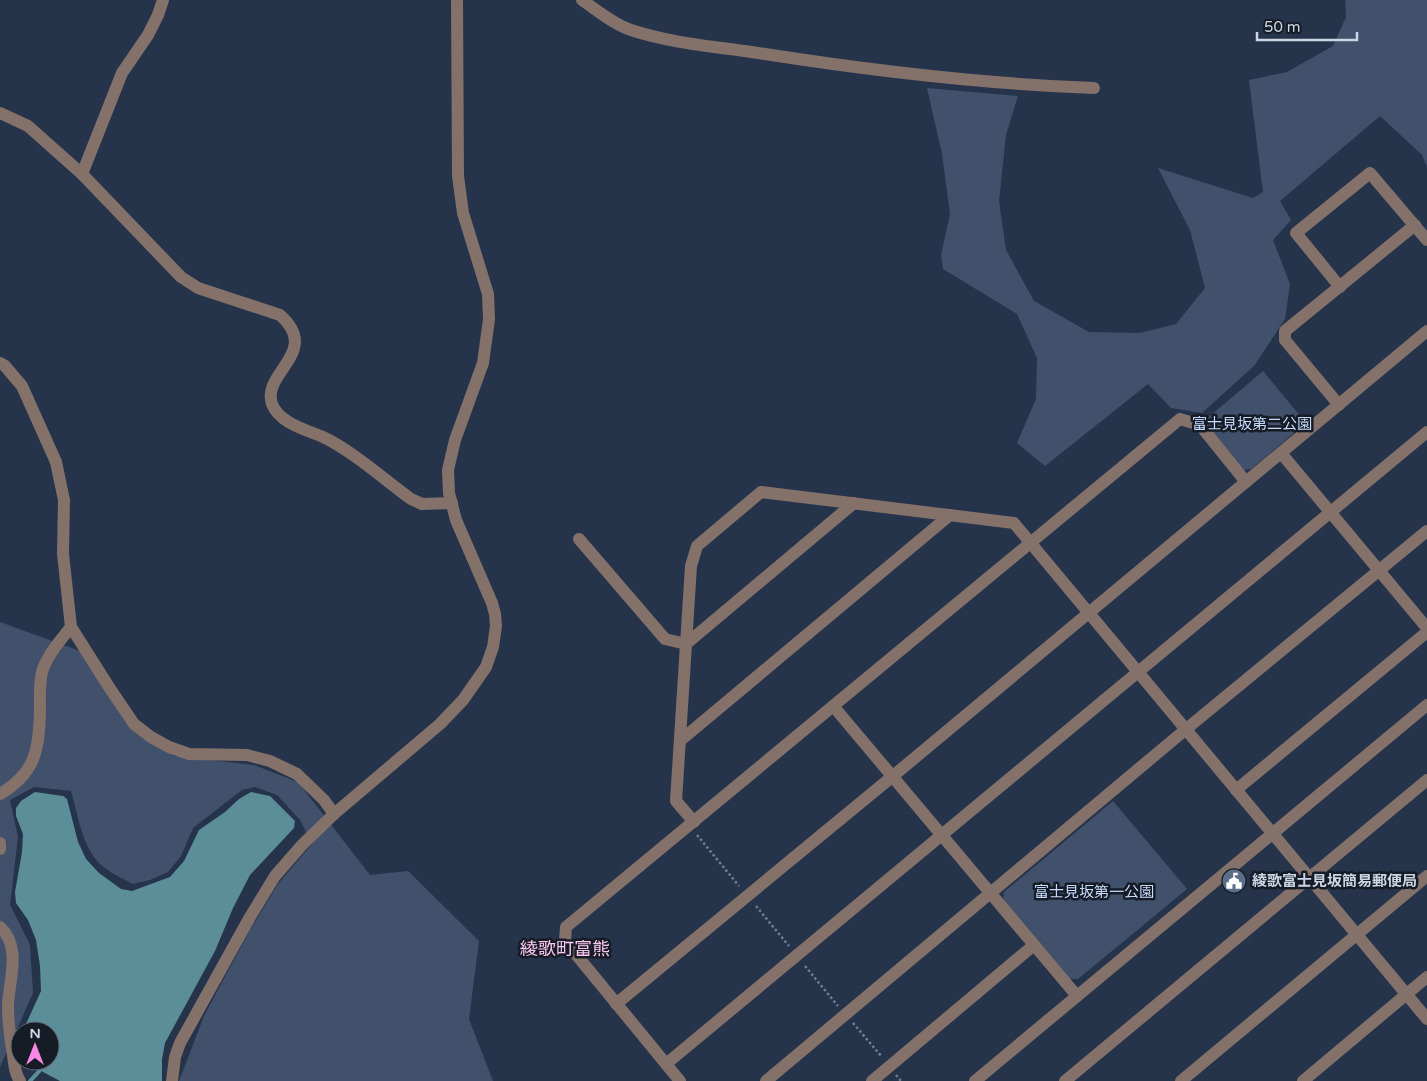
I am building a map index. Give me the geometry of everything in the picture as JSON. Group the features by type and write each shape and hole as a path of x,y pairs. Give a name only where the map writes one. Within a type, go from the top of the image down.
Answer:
{"street":[{"path":"82,174 122,73 148,35 163,0"},
{"path":"172,1081 175,1057 180,1043 275,876 302,845 334,814 440,724 463,700 486,666 496,637 495,614 492,603 456,520 449,493 448,470 455,440 483,363 490,306 463,213 458,176 457,0"},
{"path":"582,0 616,23 629,29 662,38 815,62 1037,86 1094,88"},
{"path":"0,114 28,126 82,174 181,277 204,291 280,316 290,324 294,336 294,351 274,383 272,394 272,404 280,415 292,424 325,438 344,449 410,499 422,504 452,503"},
{"path":"1340,287 1296,233 1370,173 1427,240"},
{"path":"1339,405 1284,340 1285,331 1414,225"},
{"path":"616,1004 1427,331"},
{"path":"0,363 5,366 22,386 56,462 64,500 63,554 71,627 134,724 151,737 169,747 189,754 247,755 270,761 297,774 324,800 334,814"},
{"path":"680,1081 565,941 566,927 1180,419 1200,425 1246,482"},
{"path":"666,1064 1427,432"},
{"path":"1281,453 1427,628"},
{"path":"694,822 676,801 691,566 697,546 761,492 1014,523 1427,1019"},
{"path":"686,644 854,503"},
{"path":"681,740 950,515"},
{"path":"766,1081 1185,730 1427,531"},
{"path":"579,539 665,639 686,644"},
{"path":"0,794 15,785 28,771 34,758 38,743 39,691 42,672 48,657 71,627"},
{"path":"1236,790 1427,632"},
{"path":"975,1081 1427,705"},
{"path":"834,707 1077,996"},
{"path":"1065,1081 1427,780"},
{"path":"0,842 0,849"},
{"path":"1181,1081 1427,876"},
{"path":"0,927 9,938 12,950 8,1003 9,1028 16,1072 20,1081"},
{"path":"872,1081 1034,946"},
{"path":"1303,1081 1427,977"}],"green space":[{"path":"1345,0 1427,0 1427,167 1422,155 1380,116 1280,201 1291,220 1273,240 1290,284 1285,319 1254,366 1202,413 1171,408 1148,384 1045,466 1017,443 1036,399 1037,358 1017,314 943,269 941,255 950,214 942,154 927,88 1018,96 1006,135 999,201 1006,250 1034,301 1089,332 1140,333 1176,324 1205,288 1190,230 1158,168 1253,198 1263,192 1249,80 1287,72 1333,46 1346,17"},
{"name":"富士見坂第二公園","path":"1263,371 1306,423 1251,469 1243,470 1203,422"},
{"path":"0,622 80,651 136,730 174,756 254,765 298,782 370,875 408,871 479,941 469,1019 493,1081 179,1081 204,1016 250,930 278,884 312,844 300,820 277,795 255,787 242,790 193,828 181,856 168,872 150,880 133,884 108,870 94,857 81,830 71,791 34,787 10,800 18,837 10,905 30,945 33,993 21,1021 10,1021 10,1045 0,1067"},
{"name":"富士見坂第一公園","path":"1113,801 1187,889 1078,979 1070,979 1003,901 1004,892"}],"shaded area":[{"path":"35,792 63,796 67,799 78,842 86,859 99,873 121,889 132,891 170,877 184,861 199,830 251,792 270,796 295,821 294,828 250,875 233,908 215,951 165,1043 162,1059 162,1081 60,1081 42,1071 60,1071 60,1021 27,1021 41,991 36,940 28,920 16,903 15,892 23,834 16,816 16,808 21,801"}],"waterway":[{"path":"30,1081 39,1071"}],"place":[{"name":"綾歌富士見坂簡易郵便局","path":"1234,881"}],"district":[{"name":"綾歌町富熊","path":"565,949"}]}
